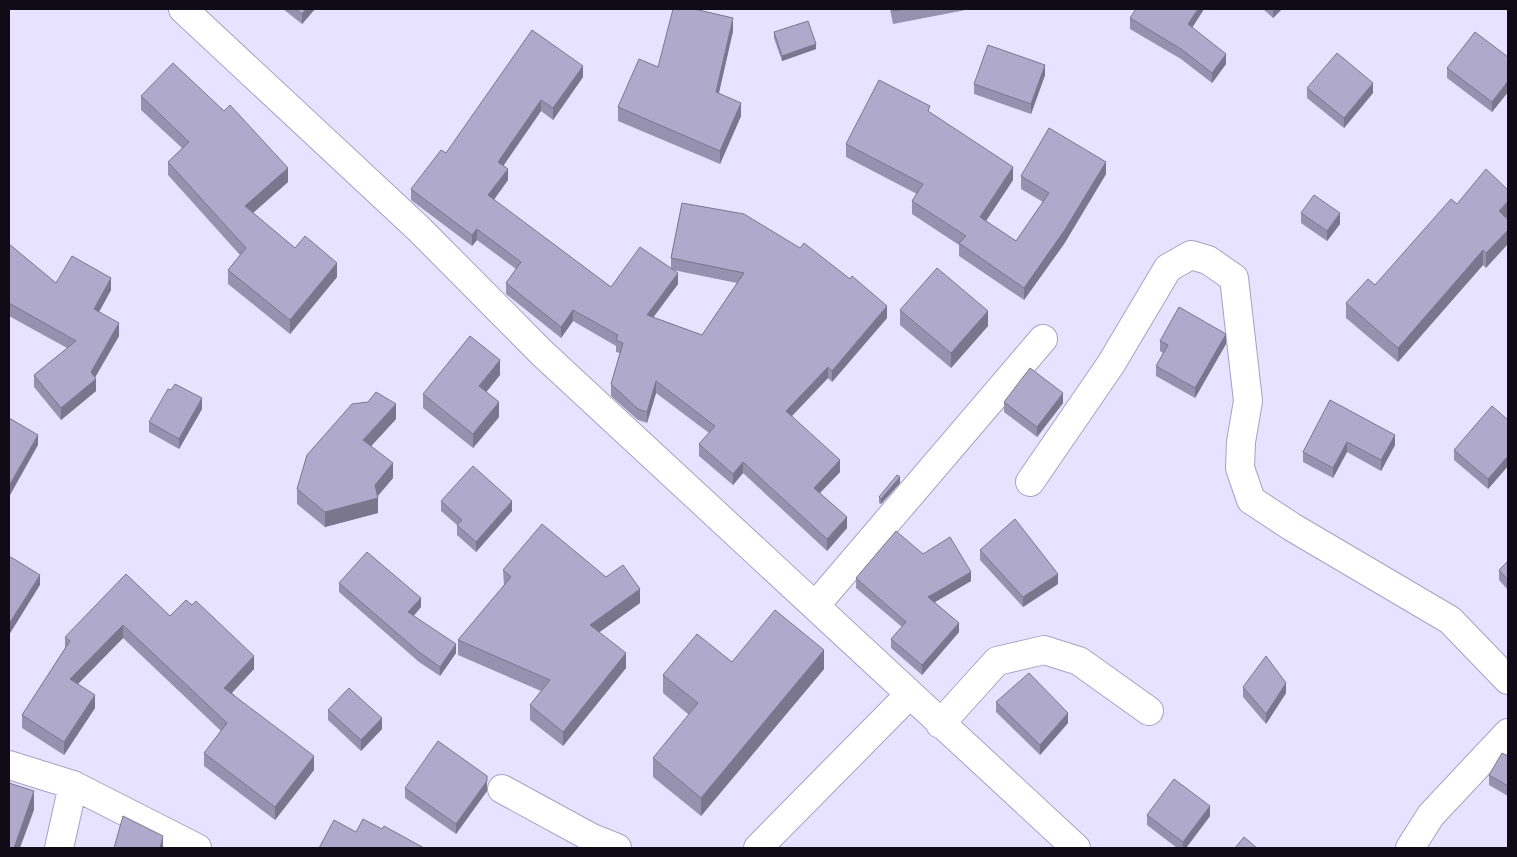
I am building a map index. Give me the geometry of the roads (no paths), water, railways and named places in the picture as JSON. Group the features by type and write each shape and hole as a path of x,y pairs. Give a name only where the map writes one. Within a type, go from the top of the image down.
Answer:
{"street":[{"path":"183,9 419,229 542,353 940,724 1076,848"},
{"path":"1030,482 1111,364 1168,268 1192,255 1208,260 1234,278 1248,400 1241,442 1240,468 1251,500 1292,527 1450,620 1508,680"},
{"path":"814,606 1043,338"},
{"path":"940,724 997,661 1044,650 1079,661 1150,711"},
{"path":"758,848 909,695"},
{"path":"1410,848 1430,815 1508,733"},
{"path":"9,765 74,785 197,848"},
{"path":"59,848 74,785"},
{"path":"502,789 592,838 617,848"}]}
